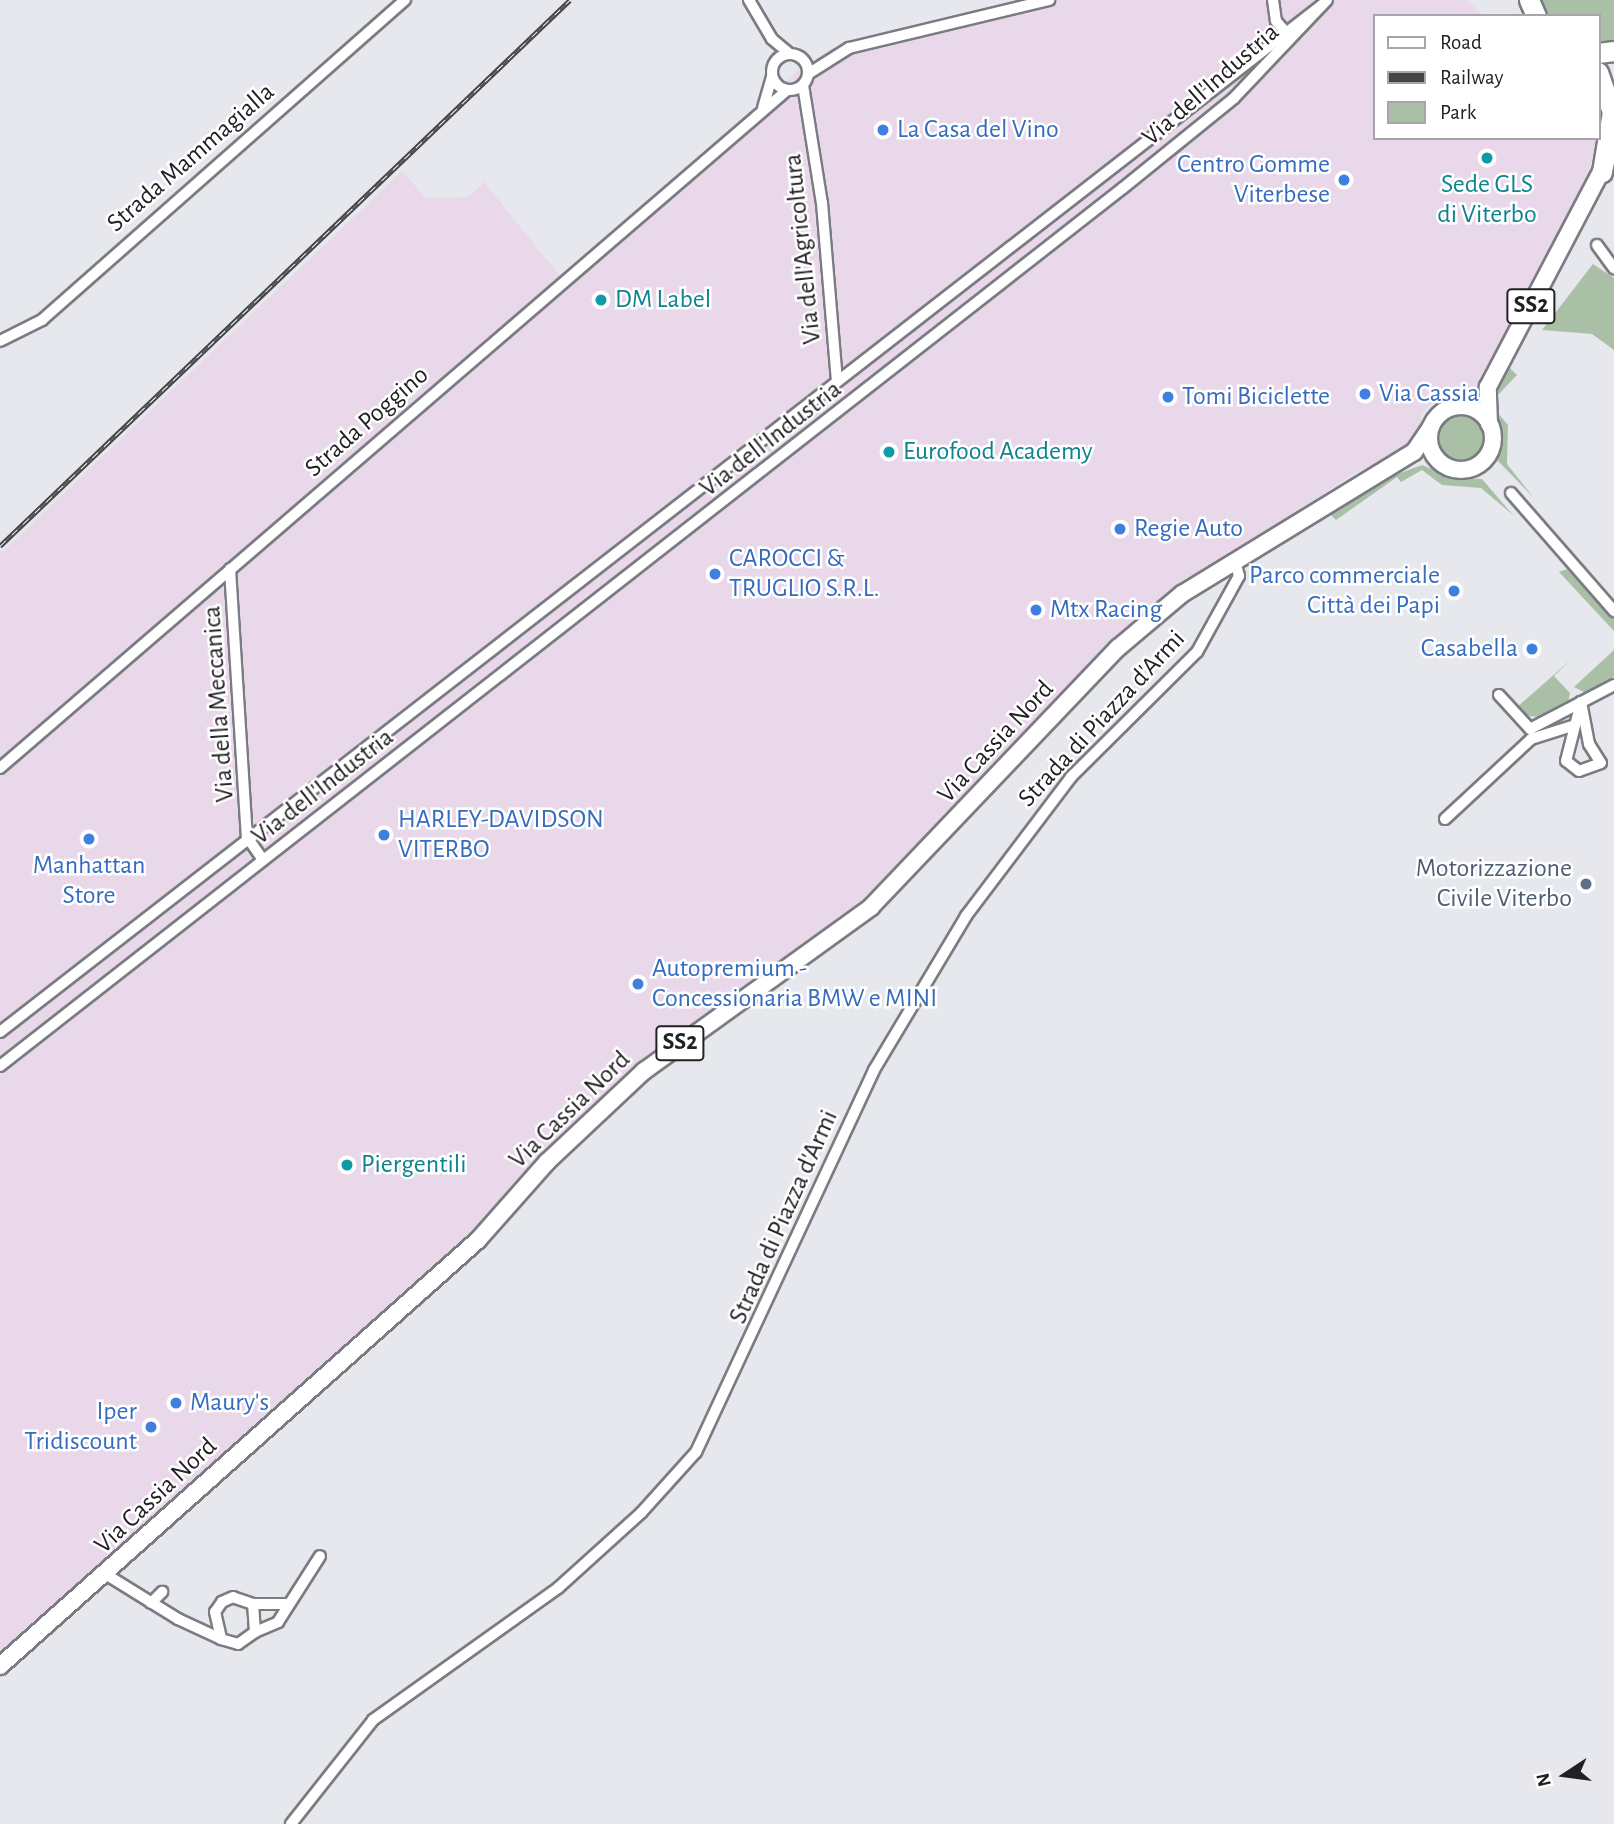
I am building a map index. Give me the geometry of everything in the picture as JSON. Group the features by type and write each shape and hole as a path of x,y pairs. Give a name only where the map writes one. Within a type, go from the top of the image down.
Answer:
{"highway":[{"path":"1600,78 1612,112 1602,172"}],"main road":[{"name":"SS2","path":"1442,463 1461,469 1480,463 1491,447 1488,387 1602,172 1614,139"},
{"name":"SS2","path":"1431,427 1455,406 1488,387"},
{"path":"1455,406 1475,409 1489,424"},
{"path":"1431,427 1431,448 1442,463"},
{"name":"Via Cassia Nord","path":"0,1666 107,1575 478,1240 547,1162 643,1071 871,907 1118,648 1235,561 1414,452 1431,427"},
{"name":"Via Cassia Nord","path":"1392,465 1442,463"}],"street":[{"name":"Strada Mammagialla","path":"0,341 42,320 405,0"},
{"path":"749,0 772,39 805,62 808,74"},
{"path":"772,75 794,88 808,74 849,48 1049,0"},
{"path":"1273,0 1276,21 1290,37"},
{"name":"Via dell'Industria","path":"0,1066 1133,180 1325,2"},
{"name":"Via dell'Industria","path":"0,1032 247,837 838,380 1290,37"},
{"path":"763,109 774,63 772,39"},
{"path":"774,63 790,54"},
{"name":"Via dell'Agricoltura","path":"794,88 806,113 818,165 838,380"},
{"name":"Strada Poggino","path":"0,768 763,109 794,88"},
{"path":"1597,245 1614,268"},
{"path":"1511,493 1602,592 1614,611"},
{"name":"Strada di Piazza d'Armi","path":"291,1824 373,1720 558,1588 641,1513 696,1452 874,1070 966,916 1071,777 1197,652 1239,576 1235,561"},
{"name":"Via della Meccanica","path":"230,569 247,837"},
{"path":"1602,592 1614,599"},
{"path":"1499,695 1530,729 1613,685"},
{"path":"1581,702 1599,765 1579,771 1567,764 1572,726 1581,702"},
{"path":"1445,819 1531,739 1572,726"},
{"path":"247,837 264,860"},
{"path":"107,1575 151,1603 221,1639 238,1644 255,1632 278,1622 320,1556"},
{"path":"151,1603 162,1592"},
{"path":"221,1639 215,1612 222,1602 233,1597 253,1604 290,1604"},
{"path":"253,1604 255,1632"}],"shaded area":[{"path":"1033,0 1467,0 1481,14 1372,14 1372,140 1599,140 1578,203 1475,391 1440,397 1422,412 1419,434 1403,451 1355,473 1178,589 859,911 639,1067 478,1233 0,1659 0,554 402,171 426,198 469,197 484,182 560,276 795,73 832,48"}],"green space":[{"path":"1535,0 1614,0 1614,45 1600,47 1600,14 1542,14"},
{"path":"1593,264 1614,278 1614,350 1592,334 1542,330"},
{"path":"1510,368 1517,375 1497,396 1496,411 1508,425 1507,464 1534,498 1498,461 1493,398"},
{"path":"1460,410 1479,418 1487,437 1479,456 1460,464 1441,456 1433,437 1441,418"},
{"path":"1422,465 1450,477 1482,479 1513,515 1481,488 1442,485 1422,470 1401,482 1397,477 1336,520 1329,513 1381,480"},
{"path":"1567,569 1614,619 1614,631 1559,572"},
{"path":"1614,650 1614,677 1586,693 1574,687"},
{"path":"1573,658 1554,676 1570,693 1568,704 1543,717 1524,716 1516,708"}],"railway":[{"path":"0,546 570,0"}],"place":[{"name":"La Casa del Vino","path":"883,130"},
{"name":"Sede GLS di Viterbo","path":"1487,158"},
{"name":"Centro Gomme Viterbese","path":"1344,180"},
{"name":"DM Label","path":"601,300"},
{"name":"Via Cassia","path":"1365,394"},
{"name":"Tomi Biciclette","path":"1168,397"},
{"name":"Eurofood Academy","path":"889,452"},
{"name":"Regie Auto","path":"1120,529"},
{"name":"CAROCCI & TRUGLIO S.R.L.","path":"715,574"},
{"name":"Parco commerciale Città dei Papi","path":"1454,591"},
{"name":"Mtx Racing","path":"1036,610"},
{"name":"Casabella","path":"1532,649"},
{"name":"HARLEY-DAVIDSON VITERBO","path":"384,835"},
{"name":"Manhattan Store","path":"89,839"},
{"name":"Motorizzazione Civile Viterbo","path":"1586,884"},
{"name":"Autopremium - Concessionaria BMW e MINI","path":"638,984"},
{"name":"Piergentili","path":"347,1165"},
{"name":"Maury's","path":"176,1403"},
{"name":"Iper Tridiscount","path":"151,1427"}]}
